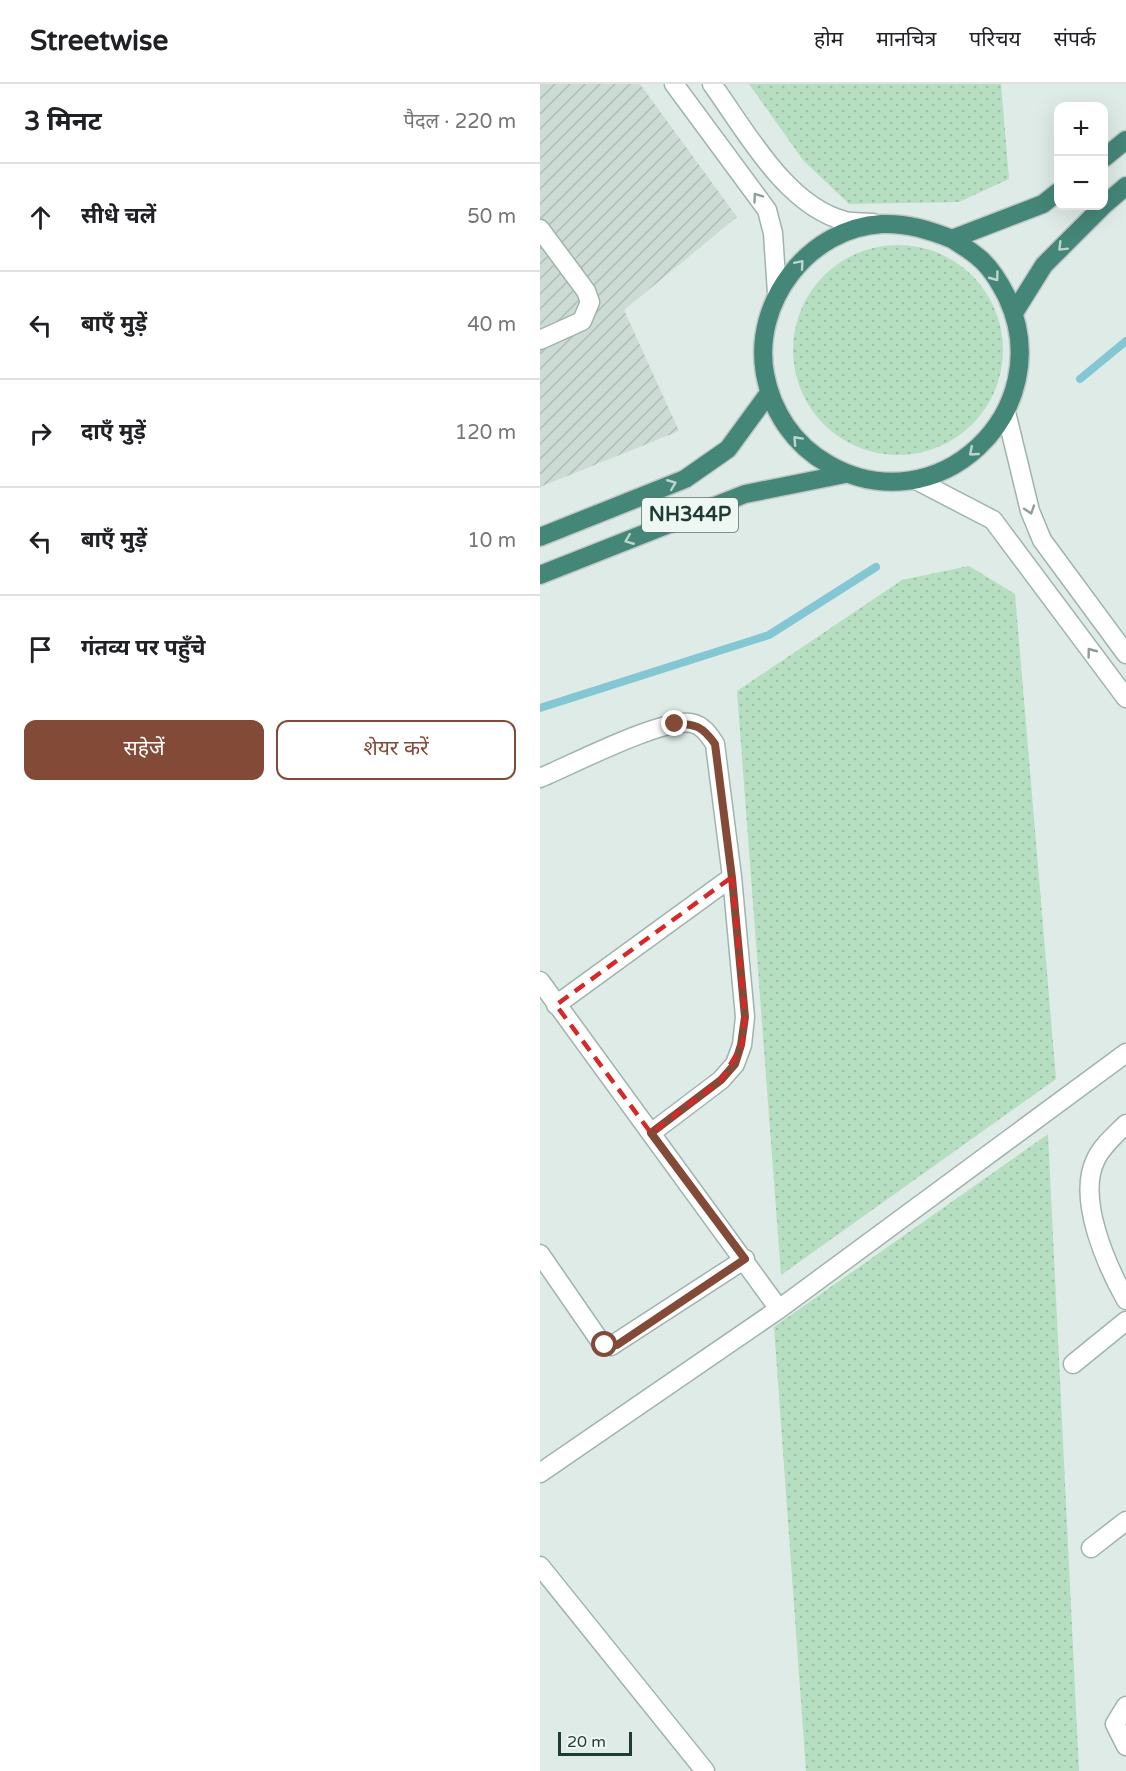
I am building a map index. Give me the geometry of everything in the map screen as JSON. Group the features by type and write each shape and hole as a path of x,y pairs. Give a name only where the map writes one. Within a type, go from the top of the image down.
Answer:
{"highway":[{"path":"1106,156 1126,140"},
{"path":"1108,201 1126,186"},
{"path":"952,238 1043,204 1054,196"},
{"path":"1014,313 1044,265 1098,210"},
{"path":"880,224 917,226 952,238 979,257 1000,283 1014,313 1020,346 1017,380 1006,412 990,436 969,457 944,471 916,480 880,482 845,474 812,455 792,434 786,427 769,393 762,359 765,325 777,293 803,259 838,235 880,224"},
{"name":"NH344P","path":"540,537 686,479 728,448 769,393"},
{"name":"NH344P","path":"540,575 745,494 845,474"}],"street":[{"path":"674,84 767,210 773,232 777,293"},
{"path":"712,84 775,170 808,204 845,220 880,224"},
{"path":"540,229 586,291 590,302 582,321 540,340"},
{"path":"1006,412 1030,511 1042,540 1126,654"},
{"path":"916,480 993,520 1126,698"},
{"path":"540,778 663,726 692,723 705,729 715,744 732,878 745,1017 741,1045 735,1064 721,1080 651,1133"},
{"path":"556,1005 732,878"},
{"path":"540,981 745,1259 779,1309"},
{"path":"540,1473 779,1309 1126,1054"},
{"path":"1126,1124 1095,1159 1090,1198 1109,1270 1126,1300"},
{"path":"540,1254 600,1341 611,1346 745,1259"},
{"path":"1073,1364 1126,1321"},
{"path":"1090,1548 1126,1521"},
{"path":"540,1566 705,1771"},
{"path":"1126,1706 1115,1724 1126,1746"}],"highlighted area":[{"path":"732,877 745,1017 742,1045 721,1080 651,1133 556,1005"}],"shaded area":[{"path":"540,84 640,84 737,217 624,310 679,431 540,487"}],"green space":[{"path":"749,84 1001,84 1009,179 959,202 849,204 803,160"},
{"path":"888,245 908,245 929,249 948,257 979,283 991,300 999,319 1003,350 999,381 991,400 965,431 948,443 929,451 908,455 888,455 867,451 848,443 817,417 805,400 797,381 793,360 793,340 797,319 805,300 831,269 848,257 867,249"},
{"path":"969,566 1015,594 1056,1079 781,1275 737,691 902,580"},
{"path":"1048,1134 1079,1771 806,1771 774,1327"}],"waterway":[{"path":"1080,379 1126,341"},
{"path":"540,708 769,635 876,567"}],"route":[{"path":"605,1345 617,1345 745,1259 651,1133 721,1080 735,1064 741,1045 745,1017 732,878 715,744 705,729 692,723 675,724"}]}
